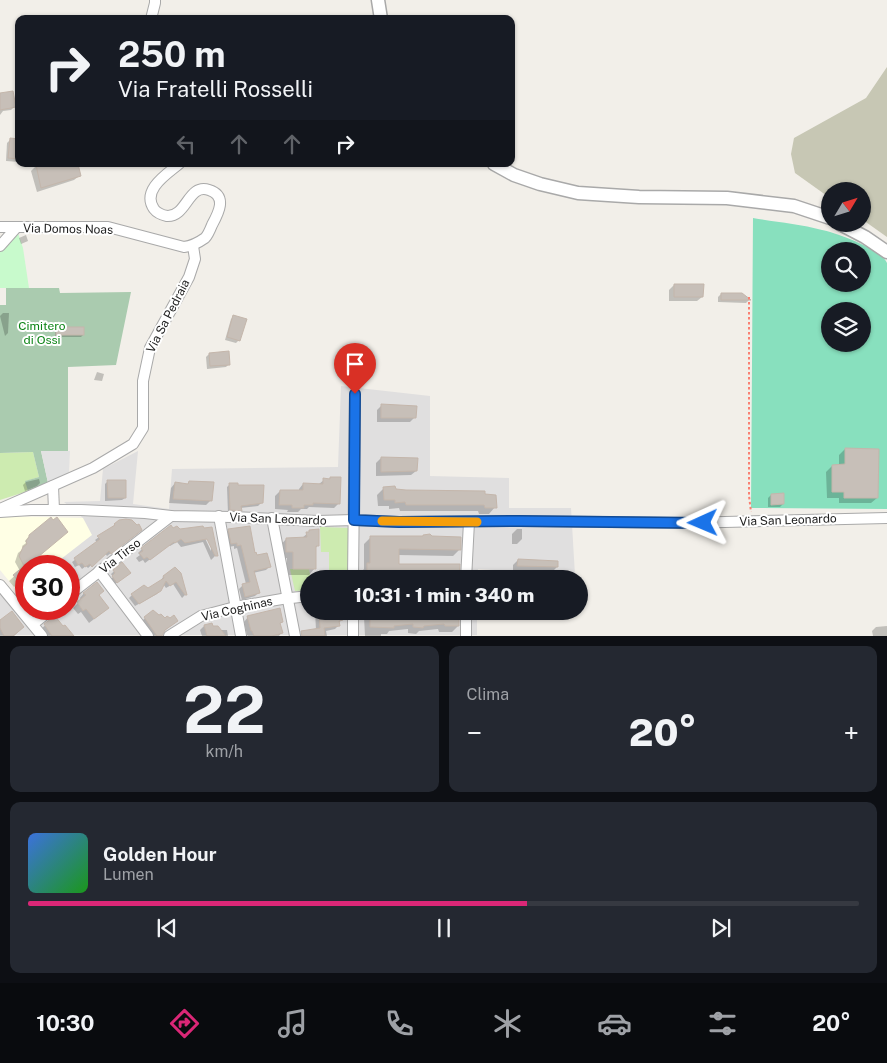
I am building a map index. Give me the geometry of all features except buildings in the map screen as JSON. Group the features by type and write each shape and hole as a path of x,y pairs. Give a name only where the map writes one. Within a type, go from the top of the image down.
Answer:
{"street":[{"path":"152,15 155,0"},
{"path":"378,0 380,15"},
{"path":"176,167 156,184 151,192 151,202 157,212 167,216 178,213 194,193 202,189 207,189 214,193 220,203 219,212 207,237 193,246"},
{"path":"499,167 514,175 540,184 578,193 639,197 727,198 794,206 821,215"},
{"name":"Via Domos Noas","path":"0,227 108,227 184,247 193,246"},
{"path":"0,246 16,228"},
{"path":"855,232 887,252"},
{"name":"Via Sa Pedraia","path":"0,511 93,468 133,444 144,428 143,381 147,357 189,276 195,258 193,246"},
{"path":"353,570 355,394"},
{"path":"53,486 54,510"},
{"name":"Via San Leonardo","path":"0,511 54,510 145,513 171,516 399,522 519,521 686,524 887,518"},
{"name":"Via Tirso","path":"80,586 171,516"},
{"path":"219,516 241,636"},
{"path":"272,518 295,636"},
{"path":"466,570 469,522"},
{"path":"100,571 148,636"},
{"path":"0,585 42,636"},
{"name":"Via Coghinas","path":"169,636 200,616 300,597"},
{"path":"33,624 38,620"},
{"path":"353,620 353,636"},
{"path":"466,620 466,636"}],"path":[{"path":"749,297 749,496 752,521"}],"shaded area":[{"path":"887,67 887,237 871,226 871,182 821,182 821,192 795,173 791,154 794,138 866,98"},
{"path":"341,386 430,396 430,476 509,478 509,508 571,508 575,570 300,570 300,620 477,620 477,635 0,635 0,590 15,608 15,620 25,620 27,623 31,620 80,620 80,555 64,555 83,518 64,502 100,501 103,469 138,451 133,504 169,509 172,469 338,467"},
{"path":"41,451 70,451 69,472 48,483"},
{"path":"0,517 83,518 92,535 66,555 15,555 15,588 0,570"}],"green space":[{"path":"753,218 805,226 821,230 821,232 838,234 858,242 821,242 821,292 871,292 871,249 887,263 887,509 751,508"},
{"path":"18,233 23,248 29,288 0,288 0,252 10,238"},
{"name":"Cimitero di Ossi","path":"6,288 59,288 60,293 131,292 116,365 68,367 68,451 41,451 48,483 28,491 25,481 39,477 33,452 0,453 0,305 6,305"},
{"path":"33,452 39,477 26,481 28,491 0,500 0,453"},
{"path":"320,527 350,528 348,570 329,570 329,552 321,552"},
{"path":"290,569 309,569 300,570 300,591 295,591"}],"slow traffic":[{"path":"382,521 477,522"}],"route":[{"path":"355,394 354,520 399,522 703,523"}]}
